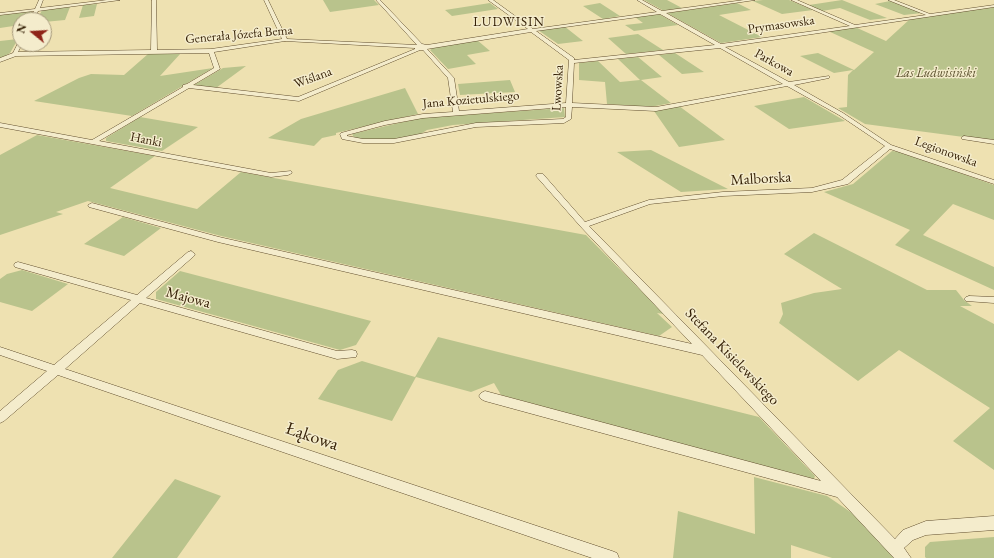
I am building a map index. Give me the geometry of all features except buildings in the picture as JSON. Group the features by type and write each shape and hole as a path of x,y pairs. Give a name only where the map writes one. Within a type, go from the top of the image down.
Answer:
{"street":[{"path":"36,12 41,0"},
{"path":"0,14 118,0"},
{"path":"154,0 154,52"},
{"path":"266,0 285,40"},
{"path":"378,0 451,78 456,113"},
{"path":"491,0 500,0"},
{"name":"Lwowska","path":"491,0 572,59 569,117 564,121"},
{"name":"Parkowa","path":"639,0 855,123 889,146"},
{"path":"421,47 532,30 753,0"},
{"path":"793,0 854,26"},
{"path":"890,0 930,14"},
{"name":"Prymasowska","path":"571,62 720,46 930,14 994,6"},
{"name":"Generała Józefa Bema","path":"15,54 211,51 285,40 421,47"},
{"name":"Wiślana","path":"185,86 299,99 421,47"},
{"path":"93,142 185,86 218,68 211,51"},
{"path":"0,60 15,54"},
{"name":"Jana Kozietulskiego","path":"564,121 476,125 394,141 349,140 344,138 343,134 385,123 423,116 456,113 569,105 656,109 827,77"},
{"name":"Hanki","path":"0,125 271,175 288,173"},
{"path":"964,138 994,142"},
{"name":"Legionowska","path":"889,146 994,182"},
{"name":"Malborska","path":"584,225 649,202 723,194 812,190 845,182 889,146"},
{"name":"Stefana Kisielewskiego","path":"540,176 584,225 900,553"},
{"path":"92,205 218,239 704,350"},
{"path":"0,418 190,254"},
{"name":"Majowa","path":"18,265 337,355 352,354"},
{"path":"969,299 994,300"},
{"name":"Łąkowa","path":"0,351 612,558"},
{"path":"484,396 842,492"},
{"path":"900,553 908,535 926,528 994,523"}],"green space":[{"path":"323,0 374,0 379,5 330,12"},
{"path":"644,0 667,0 682,8 664,11"},
{"path":"789,0 813,10 782,14 753,1"},
{"path":"842,0 887,18 870,20 840,8 822,11 809,5"},
{"path":"890,1 922,13 904,15 875,4"},
{"path":"490,3 498,9 452,16 445,10"},
{"path":"600,3 620,16 603,19 583,6"},
{"path":"737,3 751,10 719,15 762,37 721,43 667,13"},
{"path":"97,4 94,16 79,18 83,5"},
{"path":"70,7 65,20 52,21 52,12 41,12 42,10"},
{"name":"Las Ludwisiński","path":"994,7 994,141 865,124 838,108 847,107 848,75 853,70 834,73 800,56 818,53 854,70 874,52 828,31 855,27 886,41 910,19"},
{"path":"12,14 12,26 0,28 0,15"},
{"path":"659,14 678,25 634,31 625,25 643,23 635,17"},
{"path":"564,26 583,41 558,44 538,30"},
{"path":"638,34 663,50 626,54 608,38"},
{"path":"12,40 12,50 10,53 0,59 0,41"},
{"path":"477,40 490,51 467,55 476,64 448,69 430,50 434,47"},
{"path":"181,53 160,76 213,68 132,116 34,101 79,78 91,74 124,75 148,54"},
{"path":"675,53 704,72 682,74 659,55"},
{"path":"638,57 662,77 641,80 671,103 650,107 607,104 605,82 579,80 579,63 598,61 620,82 640,80 618,59"},
{"path":"246,66 216,88 194,85 223,68"},
{"path":"510,80 515,92 460,95 458,84"},
{"path":"405,88 418,114 336,133 336,135 322,138 314,146 268,138 301,119"},
{"path":"804,97 845,121 789,129 754,106"},
{"path":"679,106 725,140 679,147 654,111"},
{"path":"564,108 565,117 453,125 427,130 419,135 398,140 355,139 352,134 420,118"},
{"path":"140,117 198,127 162,151 106,141 106,138"},
{"path":"37,135 155,156 110,188 197,209 241,172 586,235 664,314 657,313 672,327 659,336 221,236 88,201 56,212 63,214 0,235 0,155"},
{"path":"651,150 728,189 681,192 617,152"},
{"path":"892,151 902,152 994,185 994,220 953,204 923,235 994,267 994,290 895,245 910,230 824,192 853,184"},
{"path":"123,217 161,228 124,256 84,244"},
{"path":"814,233 927,290 956,290 964,300 972,306 960,306 994,324 994,470 953,441 990,408 899,350 858,381 779,323 783,314 781,303 814,293 842,289 784,254"},
{"path":"22,270 68,284 32,311 0,302 0,279 7,274"},
{"path":"180,271 371,321 356,345 340,350 156,299 156,292"},
{"path":"438,337 759,417 815,476 813,481 501,395 494,383 471,392 416,377 392,421 318,399 338,370 362,361 415,377"},
{"path":"754,477 827,496 852,513 880,541 894,558 832,558 791,545 791,558 673,558 678,511 755,534"},
{"path":"175,479 221,496 177,558 112,558"},
{"path":"994,537 994,558 925,557 925,547 930,542"}],"district":[{"name":"LUDWISIN","path":"509,22"}]}
